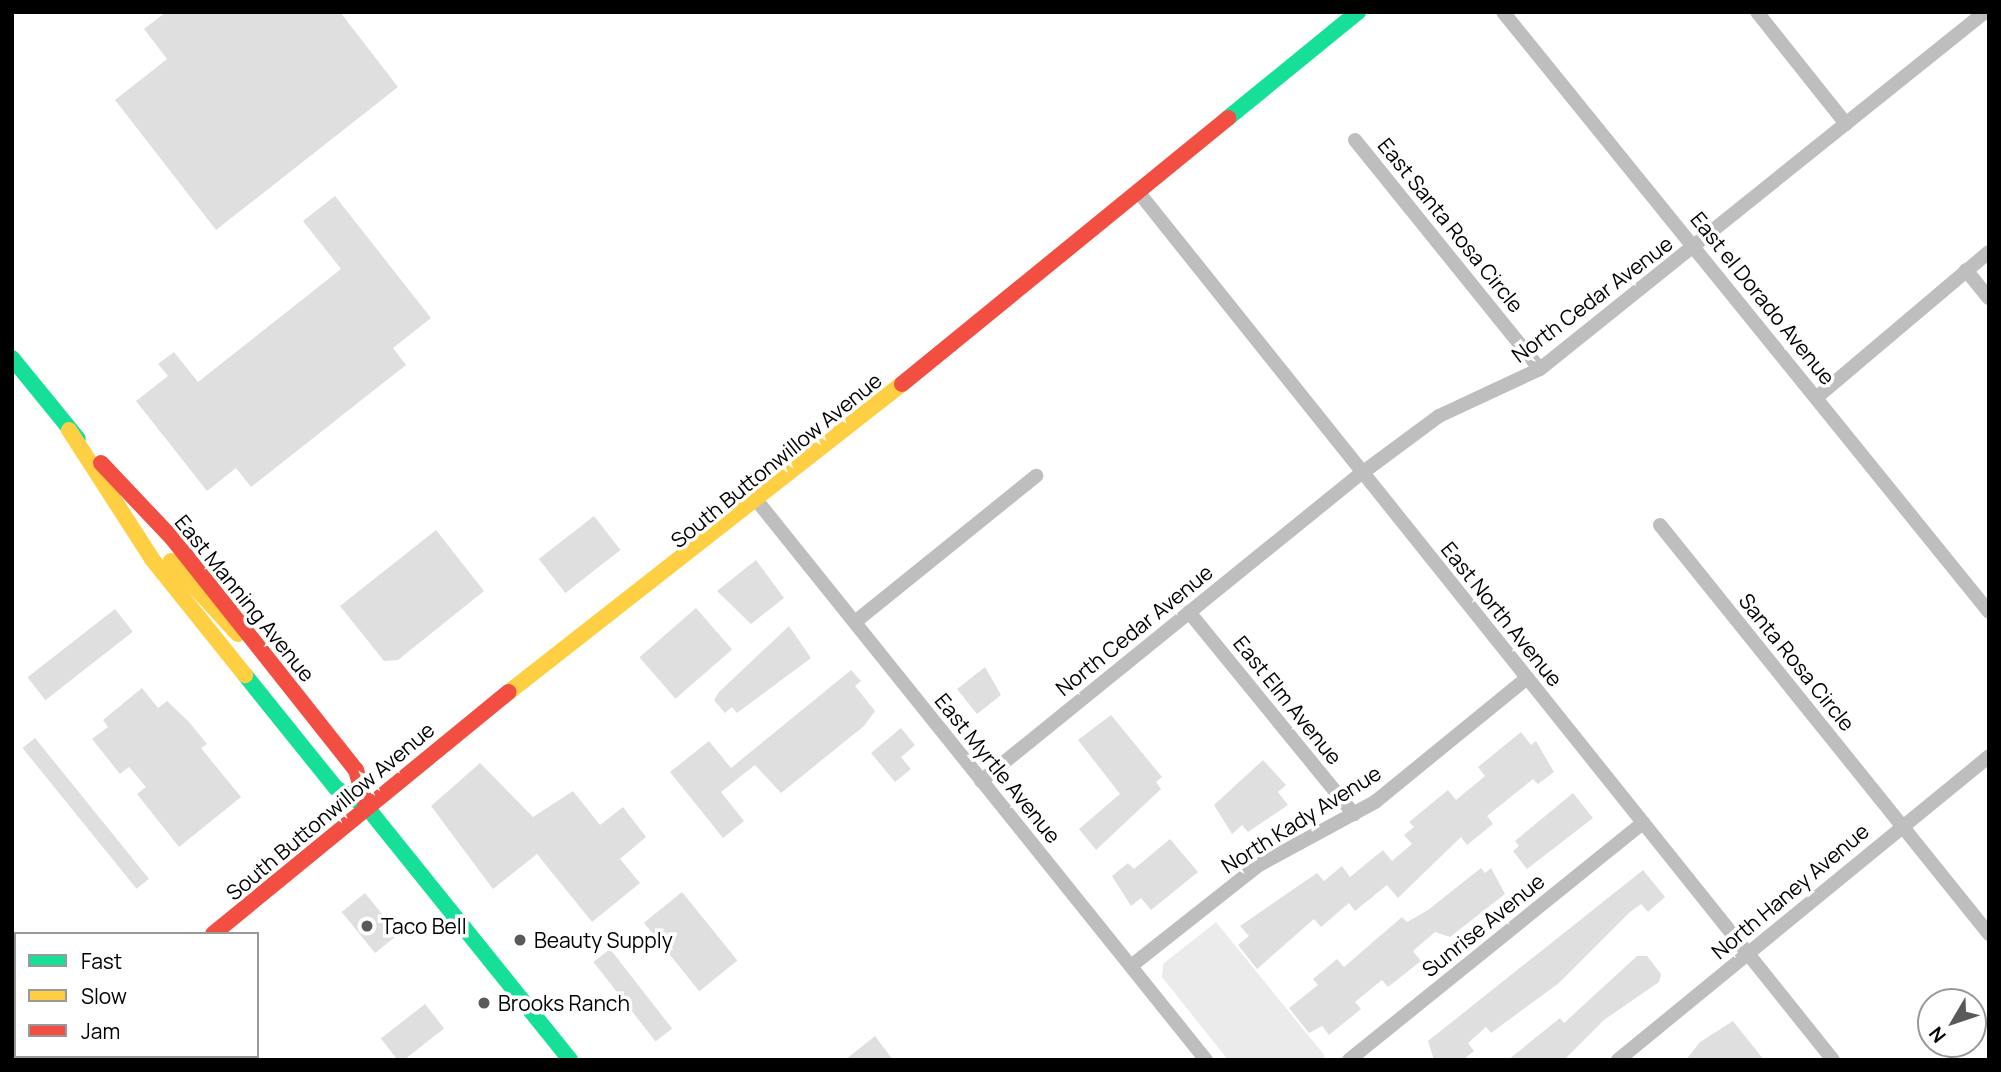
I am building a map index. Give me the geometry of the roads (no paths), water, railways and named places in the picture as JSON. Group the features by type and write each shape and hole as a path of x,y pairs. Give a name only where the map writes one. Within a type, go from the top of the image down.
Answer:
{"main road":[{"name":"South Buttonwillow Avenue","path":"216,932 366,806 758,502 1140,194 1358,12"},
{"name":"East Manning Avenue","path":"12,358 69,430 172,538 262,651 356,770 366,806"},
{"name":"East Manning Avenue","path":"69,430 152,559 336,788 366,806 570,1060"},
{"path":"152,559 167,558 225,625 262,651"}],"street":[{"name":"East el Dorado Avenue","path":"1503,12 1989,611"},
{"path":"1757,12 1846,124"},
{"name":"North Cedar Avenue","path":"981,781 1362,473 1439,416 1540,369 1985,12"},
{"name":"East Santa Rosa Circle","path":"1355,140 1540,369"},
{"name":"East North Avenue","path":"1140,194 1833,1060"},
{"path":"1816,398 1989,252"},
{"path":"1966,270 1989,298"},
{"path":"855,622 1035,476"},
{"name":"East Myrtle Avenue","path":"758,502 1206,1060"},
{"name":"Santa Rosa Circle","path":"1660,525 1989,934"},
{"name":"East Elm Avenue","path":"1189,612 1354,814"},
{"name":"North Kady Avenue","path":"1131,967 1259,865 1354,814 1526,678"},
{"name":"North Haney Avenue","path":"1618,1060 1989,756"},
{"name":"Sunrise Avenue","path":"1349,1060 1643,823"}],"place":[{"name":"Taco Bell","path":"367,926"},
{"name":"Beauty Supply","path":"520,940"},
{"name":"Brooks Ranch","path":"484,1003"}]}
